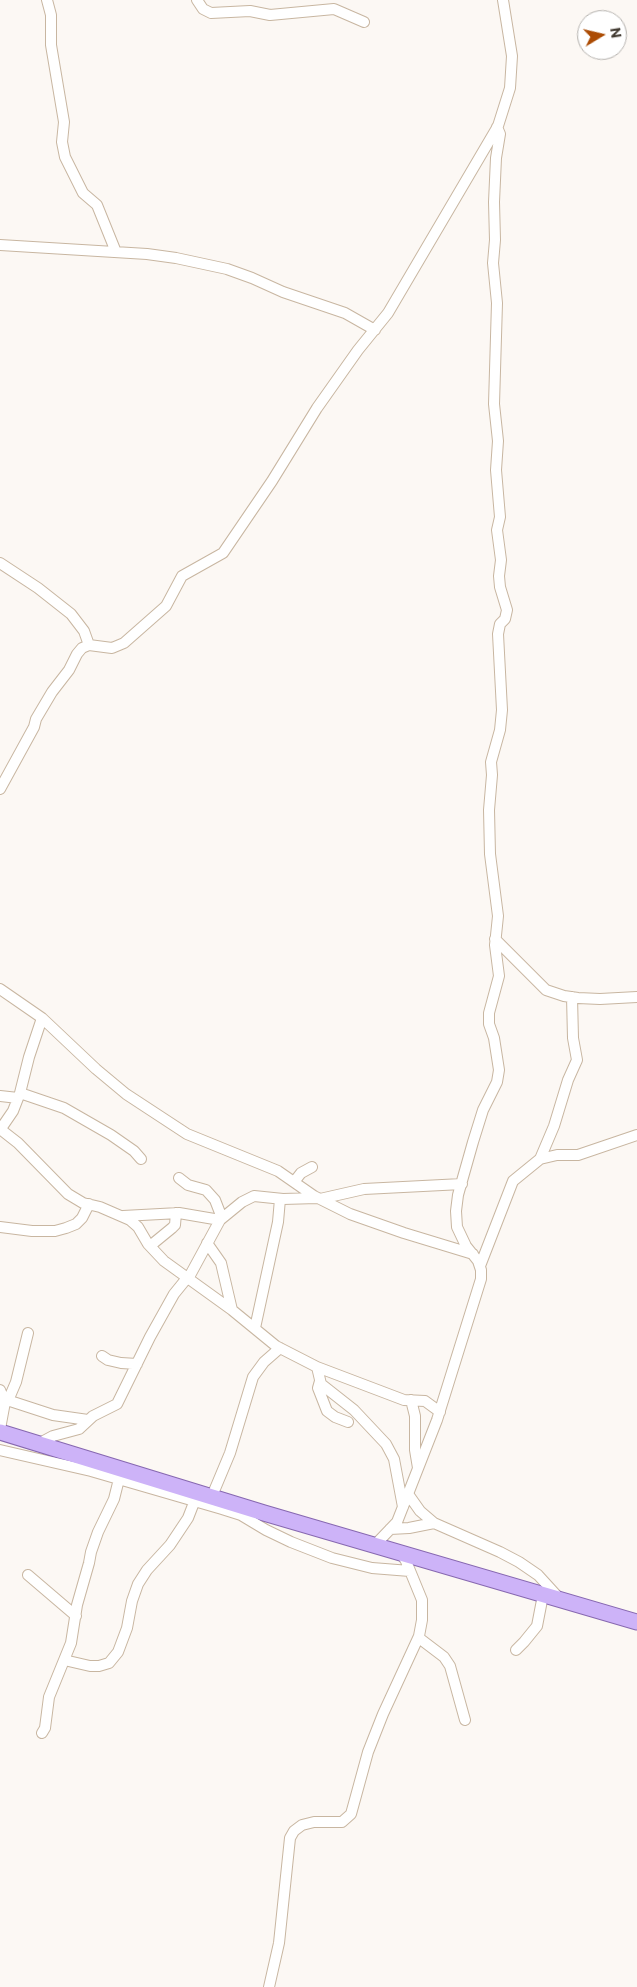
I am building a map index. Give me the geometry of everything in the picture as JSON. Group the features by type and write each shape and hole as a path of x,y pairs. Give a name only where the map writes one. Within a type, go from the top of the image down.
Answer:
{"main road":[{"path":"0,1431 374,1545 637,1622"}],"street":[{"path":"48,0 51,15 51,45 64,122 62,142 65,157 83,193 97,205 116,252"},
{"path":"197,0 203,8 211,13 250,11 270,15 334,9 364,22"},
{"path":"0,789 52,692 69,670 77,654 89,644 112,648 124,643 166,606 182,576 223,553 350,360 388,313 497,127 510,88 512,56 503,0"},
{"path":"374,1545 397,1522 440,1412 481,1278 480,1266 466,1246 457,1227 456,1211 483,1110 497,1082 499,1070 494,1038 489,1024 490,1007 499,976 495,939 498,916 490,854 491,762 499,736 502,710 498,634 500,624 505,618 507,610 500,587 499,576 501,560 497,530 500,517 496,470 498,441 494,404 497,303 493,263 495,240 494,202 496,158 500,134 497,127"},
{"path":"0,246 116,252 176,258 227,269 283,292 345,313 375,330"},
{"path":"0,563 38,588 71,614 84,631 89,644"},
{"path":"495,939 546,990 572,997 600,999 637,997"},
{"path":"0,989 42,1018 96,1069 126,1094 167,1122 201,1140 278,1171 318,1198 377,1224 460,1252 473,1254"},
{"path":"480,1266 513,1181 540,1158 554,1126 568,1080 577,1060 573,1038 572,997"},
{"path":"42,1018 28,1056 19,1096 10,1116 0,1130 18,1144 68,1194 83,1203 100,1207 130,1220 138,1227 150,1246 164,1261 232,1310 280,1348 316,1368 404,1400 425,1401 440,1412"},
{"path":"0,1096 19,1096 64,1108 111,1135 134,1151 141,1159"},
{"path":"540,1158 578,1155 637,1135"},
{"path":"294,1182 301,1173 312,1167"},
{"path":"179,1178 188,1184 201,1187 210,1194 221,1219"},
{"path":"40,1443 53,1436 79,1429 88,1420 117,1404 150,1337 174,1294 187,1278 221,1219 249,1198 254,1196 280,1199 318,1198 364,1189 462,1184"},
{"path":"255,1328 278,1222 280,1199"},
{"path":"0,1227 32,1231 55,1231 76,1224 82,1218 89,1204"},
{"path":"122,1216 176,1213 221,1219"},
{"path":"150,1246 175,1225 176,1213"},
{"path":"207,1243 221,1263 232,1310"},
{"path":"0,1431 6,1401 10,1396 21,1368 28,1333"},
{"path":"212,1496 230,1453 253,1378 264,1362 280,1348"},
{"path":"102,1356 121,1363 137,1364"},
{"path":"316,1368 320,1382 318,1388 326,1411 348,1422"},
{"path":"320,1382 354,1410 386,1444 394,1460 403,1507"},
{"path":"0,1390 6,1401 53,1415 88,1420"},
{"path":"411,1400 415,1416 415,1450 418,1468"},
{"path":"0,1450 119,1479 242,1515 266,1530 332,1558 372,1568 410,1571"},
{"path":"42,1733 49,1697 71,1643 77,1605 89,1563 90,1552 114,1499 119,1479"},
{"path":"408,1494 420,1511 434,1523 519,1562 538,1574 561,1600"},
{"path":"64,1660 90,1666 109,1663 118,1652 127,1628 132,1601 138,1584 147,1570 170,1546 188,1518 195,1500"},
{"path":"390,1529 434,1523"},
{"path":"269,1987 279,1943 290,1838 294,1831 302,1825 314,1822 342,1822 351,1814 368,1752 383,1714 419,1638 422,1620 422,1600 401,1553"},
{"path":"28,1575 76,1616"},
{"path":"516,1650 536,1626 543,1595"},
{"path":"419,1638 444,1657 450,1666 465,1720"}]}
